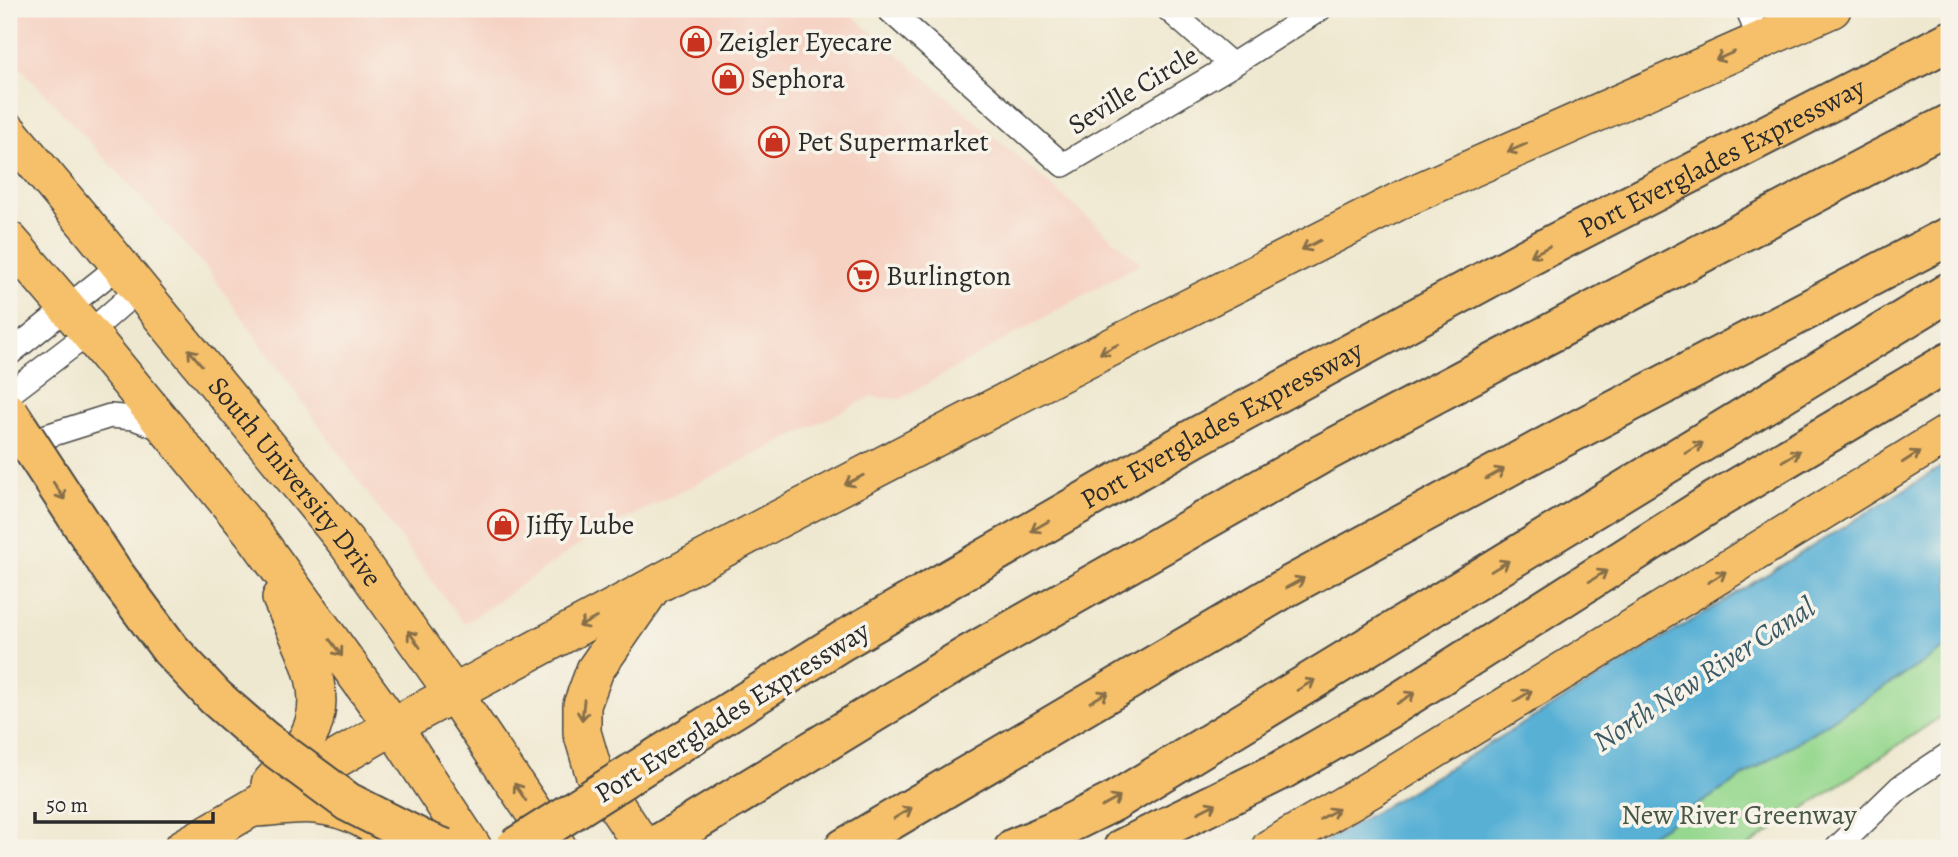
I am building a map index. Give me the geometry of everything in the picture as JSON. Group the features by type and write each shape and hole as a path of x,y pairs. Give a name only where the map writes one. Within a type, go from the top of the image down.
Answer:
{"highway":[{"path":"1884,74 1949,34"},
{"name":"Port Everglades Expressway","path":"514,848 842,640 1194,438 1532,255 1949,41"},
{"path":"655,845 970,654 1318,456 1949,124"},
{"path":"844,848 1287,587 1554,442 1949,236"},
{"path":"1014,848 1050,834 1113,802 1949,292"},
{"path":"1123,848 1282,769 1388,709 1716,500 1949,362"},
{"path":"9,413 113,572 170,649 215,697 262,739 348,802 444,848"}],"main road":[{"path":"183,848 393,726 926,442 1409,196 1753,25 1832,9"},
{"name":"South University Drive","path":"9,132 345,541 454,694 558,848"},
{"path":"9,240 253,533 393,726 473,848"},
{"path":"1270,848 1371,789 1949,433"},
{"path":"249,809 309,736 315,720 318,691 315,676 253,533"},
{"path":"652,588 595,670 582,705 582,732 594,773 655,845"},
{"path":"249,809 314,804 342,810 365,820 390,840 395,848"}],"street":[{"name":"Seville Circle","path":"1168,9 1232,65"},
{"name":"Seville Circle","path":"900,12 1063,165 1232,65 1320,9"},
{"path":"9,354 78,320 129,277"},
{"path":"9,394 78,320 129,277"},
{"path":"9,448 110,416 134,418 170,432"},
{"path":"1837,848 1900,787 1949,754"}],"shaded area":[{"path":"9,9 845,9 1141,263 900,399 871,397 593,535 464,624 208,270 9,55"}],"green space":[{"name":"New River Greenway","path":"1949,646 1949,711 1745,848 1630,848"}],"water":[{"name":"North New River Canal","path":"1949,462 1949,646 1630,848 1315,848 1581,689"}],"place":[{"name":"Zeigler Eyecare","path":"696,42"},
{"name":"Sephora","path":"728,79"},
{"name":"Pet Supermarket","path":"774,142"},
{"name":"Burlington","path":"863,276"},
{"name":"Jiffy Lube","path":"503,525"}]}
